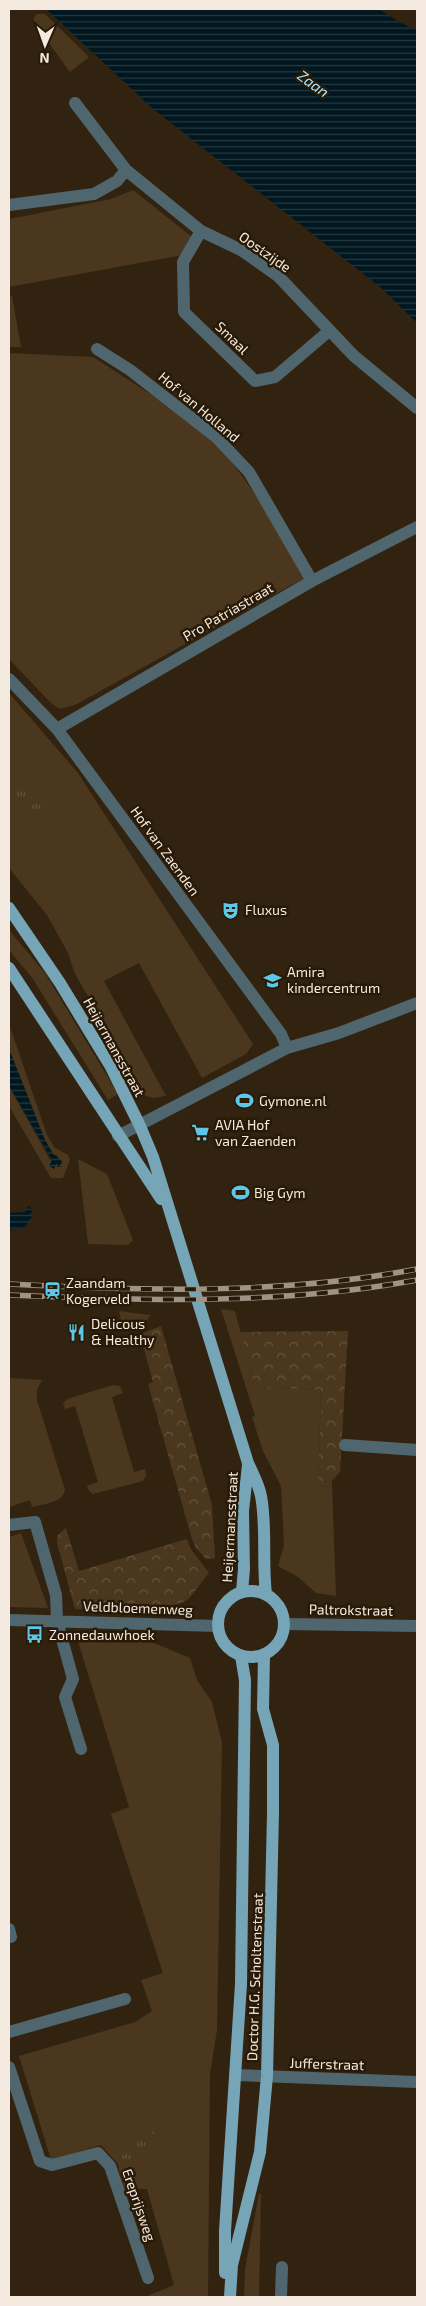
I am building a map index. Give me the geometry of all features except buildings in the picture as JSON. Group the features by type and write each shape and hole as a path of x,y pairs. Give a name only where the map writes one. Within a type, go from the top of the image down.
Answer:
{"main road":[{"name":"Heijermansstraat","path":"9,908 60,983 96,1042 140,1126 153,1157 248,1463 262,1502 263,1570 266,1594"},
{"name":"Heijermansstraat","path":"9,968 97,1100 118,1136 170,1212"},
{"name":"Heijermansstraat","path":"242,1592 244,1569 243,1511 248,1463"},
{"path":"250,1590 266,1594 280,1606 285,1624 281,1639 277,1646 264,1655 253,1658 241,1656 227,1647 217,1626 223,1607 234,1595 242,1592 250,1590"},
{"name":"Doctor H.G. Scholtenstraat","path":"230,2297 232,2265 260,2152 267,2076 273,1745 263,1709 264,1655"},
{"name":"Doctor H.G. Scholtenstraat","path":"225,2297 225,2231 241,1984 245,1680 241,1656"}],"street":[{"name":"Oostzijde","path":"75,103 126,170 201,232 242,250 278,276 354,356 417,408"},
{"path":"9,205 94,194 117,181 126,170"},
{"name":"Smaal","path":"201,232 183,262 184,312 255,381 275,377 329,331"},
{"name":"Hof van Holland","path":"97,349 130,370 216,437 249,472 312,581"},
{"name":"Pro Patriastraat","path":"57,729 312,581 417,527"},
{"name":"Hof van Zaenden","path":"9,679 57,729 281,1034 287,1048"},
{"path":"118,1136 287,1048 339,1033 417,1003"},
{"path":"345,1445 417,1450"},
{"path":"9,1526 35,1522 56,1595 57,1621 73,1679 65,1697 81,1749"},
{"name":"Veldbloemenweg","path":"9,1620 217,1626"},
{"name":"Paltrokstraat","path":"285,1624 417,1626"},
{"path":"9,1929 11,1937 9,1938"},
{"path":"9,2032 124,1999"},
{"name":"Ereprijsweg","path":"9,2068 40,2161 52,2165 98,2153 110,2166 148,2278"},
{"name":"Jufferstraat","path":"236,2075 417,2082"},
{"path":"281,2297 282,2267"}],"green space":[{"path":"36,14 45,14 89,57 70,72 33,21"},
{"path":"133,190 192,237 186,253 9,287 9,219 111,199"},
{"path":"12,296 21,347 9,347 9,297"},
{"path":"9,353 93,357 192,421 228,456 302,562 306,577 75,705 60,709 51,703 9,659"},
{"path":"9,693 78,773 253,1044 246,1054 202,1078 139,963 104,981 166,1096 153,1098 143,1095 135,1087 112,1038 75,974 68,953 47,915 9,868"},
{"path":"27,778 50,806 33,819 10,791"},
{"path":"9,930 45,973 118,1094 108,1100 33,979 9,950"},
{"path":"9,1024 47,1135 54,1147 68,1155 70,1160 63,1178 51,1178 9,1106 9,1086 50,1160 58,1164 58,1156 53,1154 45,1140 9,1049"},
{"path":"78,1159 107,1174 133,1240 128,1245 88,1244"},
{"path":"221,1309 235,1311 255,1387 321,1390 318,1487 332,1486 336,1596 316,1593 298,1577 278,1566 284,1545 281,1486 263,1451 252,1417 255,1416"},
{"path":"119,1311 151,1315 144,1323 123,1330"},
{"path":"161,1326 212,1505 215,1558 206,1559 196,1548 192,1539 148,1384 153,1382 140,1334"},
{"path":"348,1331 340,1472 332,1481 332,1486 318,1487 321,1390 255,1387 240,1332"},
{"path":"9,1378 42,1380 37,1390 37,1400 65,1490 61,1498 52,1502 32,1507 30,1500 9,1507"},
{"path":"113,1385 120,1386 123,1393 112,1397 134,1472 145,1469 146,1476 143,1481 93,1494 87,1486 98,1482 75,1406 65,1409 63,1404 67,1399"},
{"path":"66,1528 79,1571 187,1539 190,1548 209,1573 187,1600 178,1604 133,1609 75,1609 57,1543 57,1536"},
{"path":"21,1533 48,1608 9,1607 9,1537"},
{"path":"77,1638 154,1643 190,1658 197,1680 212,1702 222,1742 217,2030 210,2074 208,2297 145,2297 174,2285 147,2189 123,2189 118,2164 101,2145 51,2160 19,2056 135,2022 152,2011 141,1980 163,1973 111,1814 129,1807"},
{"path":"155,2131 161,2152 121,2161 115,2141"},
{"path":"259,2194 261,2194 259,2297 244,2297 245,2269"}],"water":[{"name":"Zaan","path":"46,9 379,9 399,22 417,30 417,323 380,287 152,108"},
{"path":"9,1049 45,1140 53,1154 62,1161 60,1167 57,1167 57,1163 54,1169 49,1166 52,1160 9,1086"},
{"path":"28,1206 33,1209 30,1215 33,1215 24,1228 9,1230 9,1213 25,1212"}],"railway":[{"path":"9,1284 213,1289 315,1283 417,1269"},
{"path":"9,1295 112,1299 214,1299 316,1294 417,1280"}],"place":[{"name":"Fluxus","path":"231,910"},
{"name":"Amira kindercentrum","path":"273,980"},
{"name":"Gymone.nl","path":"245,1101"},
{"name":"AVIA Hof van Zaenden","path":"201,1133"},
{"name":"Big Gym","path":"240,1193"},
{"name":"Zaandam Kogerveld","path":"52,1291"},
{"name":"Delicous & Healthy","path":"77,1332"},
{"name":"Zonnedauwhoek","path":"35,1635"}]}
